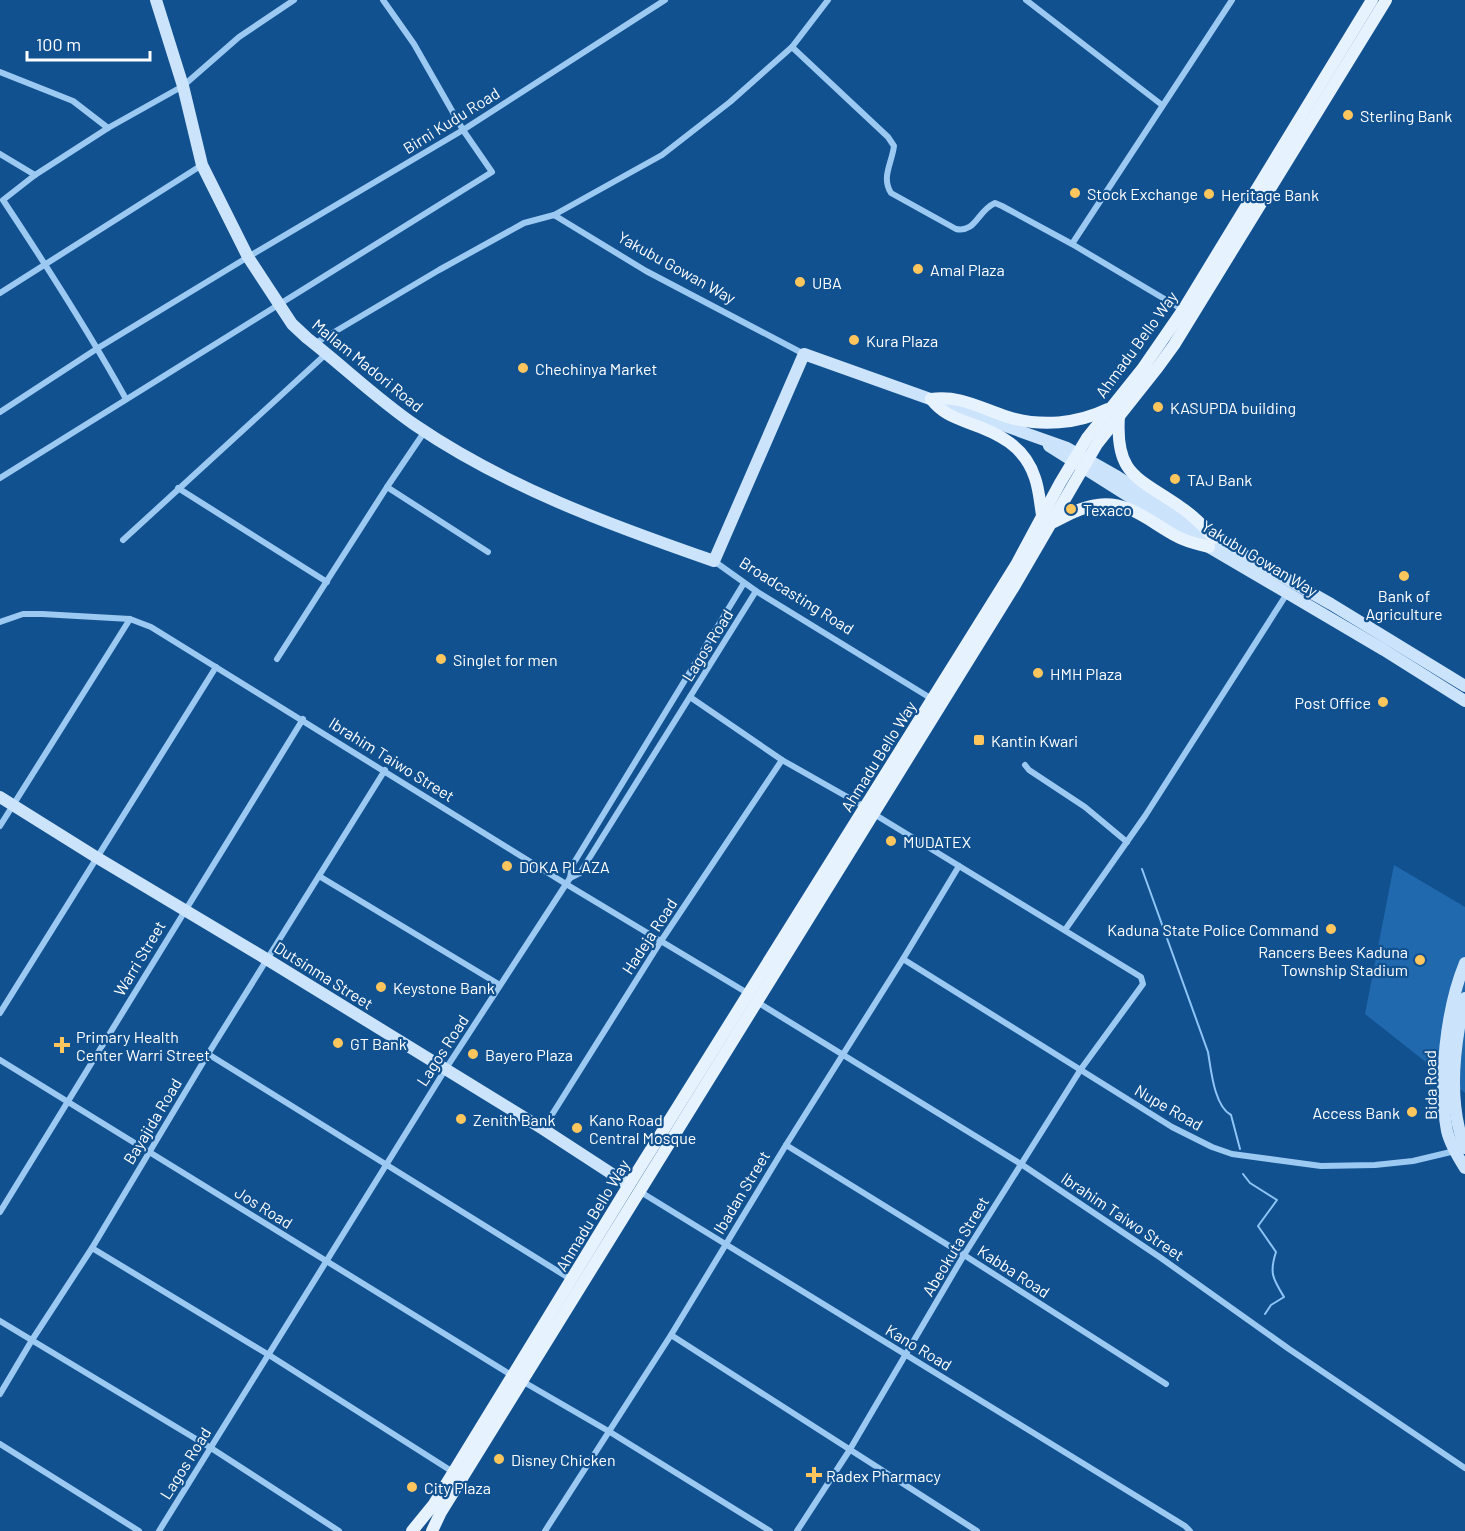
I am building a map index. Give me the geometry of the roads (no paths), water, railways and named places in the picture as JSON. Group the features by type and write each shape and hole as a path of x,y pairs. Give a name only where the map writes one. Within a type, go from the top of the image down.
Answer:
{"main road":[{"name":"Ahmadu Bello Way","path":"869,810 933,699 1016,565 1042,515 1065,486 1092,441 1183,310 1372,0"},
{"name":"Ahmadu Bello Way","path":"1114,412 1158,367 1174,345 1386,0"},
{"path":"931,399 947,396 1010,417 1052,423 1114,412 1118,447 1130,470 1193,516 1211,542"},
{"path":"931,399 943,412 995,433 1010,442 1024,456 1035,477 1042,515"},
{"name":"Ahmadu Bello Way","path":"412,1531 426,1517 517,1378 869,810 1054,522 1065,486"},
{"path":"1054,522 1088,507 1114,504 1127,508 1178,537 1211,542"},
{"name":"Ahmadu Bello Way","path":"432,1531 572,1281 634,1188"}],"street":[{"name":"Mallam Madori Road","path":"156,0 183,86 202,165 248,257 292,324 425,431 488,469 591,517 714,561"},
{"path":"126,399 98,348 46,265 1,201 108,128 183,86 239,37 294,0"},
{"path":"0,478 492,172 463,130 414,44 382,0"},
{"name":"Birni Kudu Road","path":"0,412 98,348 463,130 665,0"},
{"path":"314,344 524,223 554,215 662,155 730,102 792,46 828,0"},
{"path":"1026,0 1162,105"},
{"path":"1072,244 1232,0"},
{"path":"792,46 888,137 894,146 886,176 887,186 891,193 956,229 962,230 972,227 986,207 995,203 1072,244 1183,310"},
{"path":"0,72 73,101 108,128"},
{"path":"0,154 35,176"},
{"path":"0,293 202,165"},
{"name":"Yakubu Gowan Way","path":"554,215 646,271 804,354 1040,440 1061,456 1290,589 1465,701"},
{"path":"123,540 326,353"},
{"name":"Broadcasting Road","path":"804,354 714,561 756,591 933,699"},
{"path":"277,659 425,431"},
{"path":"387,487 488,552"},
{"path":"178,488 327,582"},
{"path":"568,881 572,866 744,583"},
{"path":"690,697 782,760 869,810 1065,930 1127,842 1290,589"},
{"name":"Yakubu Gowan Way","path":"1290,589 1341,610 1465,686"},
{"name":"Lagos Road","path":"159,1531 445,1070 568,881 580,873 756,591"},
{"name":"Ibrahim Taiwo Street","path":"0,622 23,614 130,619 151,627 568,881 843,1055 1022,1164 1465,1468"},
{"path":"0,826 130,619"},
{"path":"0,1012 216,667"},
{"name":"Warri Street","path":"0,1212 303,719"},
{"name":"Hadeja Road","path":"543,1129 661,941 782,760"},
{"path":"1025,765 1029,770 1085,807 1127,842"},
{"name":"Bayajida Road","path":"0,1394 385,770"},
{"name":"Dutsinma Street","path":"0,796 96,857 543,1129 634,1188"},
{"name":"Ibadan Street","path":"548,1530 671,1335 959,866"},
{"path":"319,876 500,985"},
{"name":"Abeokuta Street","path":"796,1531 849,1451 964,1256 1081,1069 1143,984 1141,977 1065,930"},
{"name":"Nupe Road","path":"903,960 1172,1127 1212,1147 1251,1158 1321,1166 1375,1165 1413,1161 1460,1150"},
{"name":"Bida Road","path":"1460,1150 1448,1132 1443,1079 1446,1041 1454,996 1465,963"},
{"name":"Bida Road","path":"1465,998 1456,1042 1454,1082 1460,1150 1465,1168"},
{"path":"208,1054 572,1281"},
{"name":"Jos Road","path":"0,1060 770,1531"},
{"name":"Kabba Road","path":"786,1145 1166,1384"},
{"name":"Kano Road","path":"634,1188 1188,1528"},
{"path":"92,1248 269,1355 454,1472"},
{"path":"0,1321 211,1448 339,1531"},
{"path":"671,1335 977,1531"},
{"path":"0,1444 139,1531"}],"waterway":[{"path":"1142,869 1208,1052 1217,1096 1225,1110 1231,1115 1240,1149"},
{"path":"1243,1174 1250,1183 1277,1200 1258,1226 1276,1252 1273,1276 1284,1297 1271,1305 1265,1314"}],"place":[{"name":"Sterling Bank","path":"1348,115"},
{"name":"Stock Exchange","path":"1075,193"},
{"name":"Heritage Bank","path":"1209,194"},
{"name":"Amal Plaza","path":"918,269"},
{"name":"UBA","path":"800,282"},
{"name":"Kura Plaza","path":"854,340"},
{"name":"Chechinya Market","path":"523,368"},
{"name":"KASUPDA building","path":"1158,407"},
{"name":"TAJ Bank","path":"1175,479"},
{"name":"Texaco","path":"1071,509"},
{"name":"Bank of Agriculture","path":"1404,576"},
{"name":"Singlet for men","path":"441,659"},
{"name":"HMH Plaza","path":"1038,673"},
{"name":"Post Office","path":"1383,702"},
{"name":"Kantin Kwari","path":"979,740"},
{"name":"MUDATEX","path":"891,841"},
{"name":"DOKA PLAZA","path":"507,866"},
{"name":"Kaduna State Police Command","path":"1331,929"},
{"name":"Rancers Bees Kaduna Township Stadium","path":"1420,960"},
{"name":"Keystone Bank","path":"381,987"},
{"name":"GT Bank","path":"338,1043"},
{"name":"Primary Health Center Warri Street","path":"62,1045"},
{"name":"Bayero Plaza","path":"473,1054"},
{"name":"Access Bank","path":"1412,1112"},
{"name":"Zenith Bank","path":"461,1119"},
{"name":"Kano Road Central Mosque","path":"577,1128"},
{"name":"Disney Chicken","path":"499,1459"},
{"name":"Radex Pharmacy","path":"814,1475"},
{"name":"City Plaza","path":"412,1487"}]}
